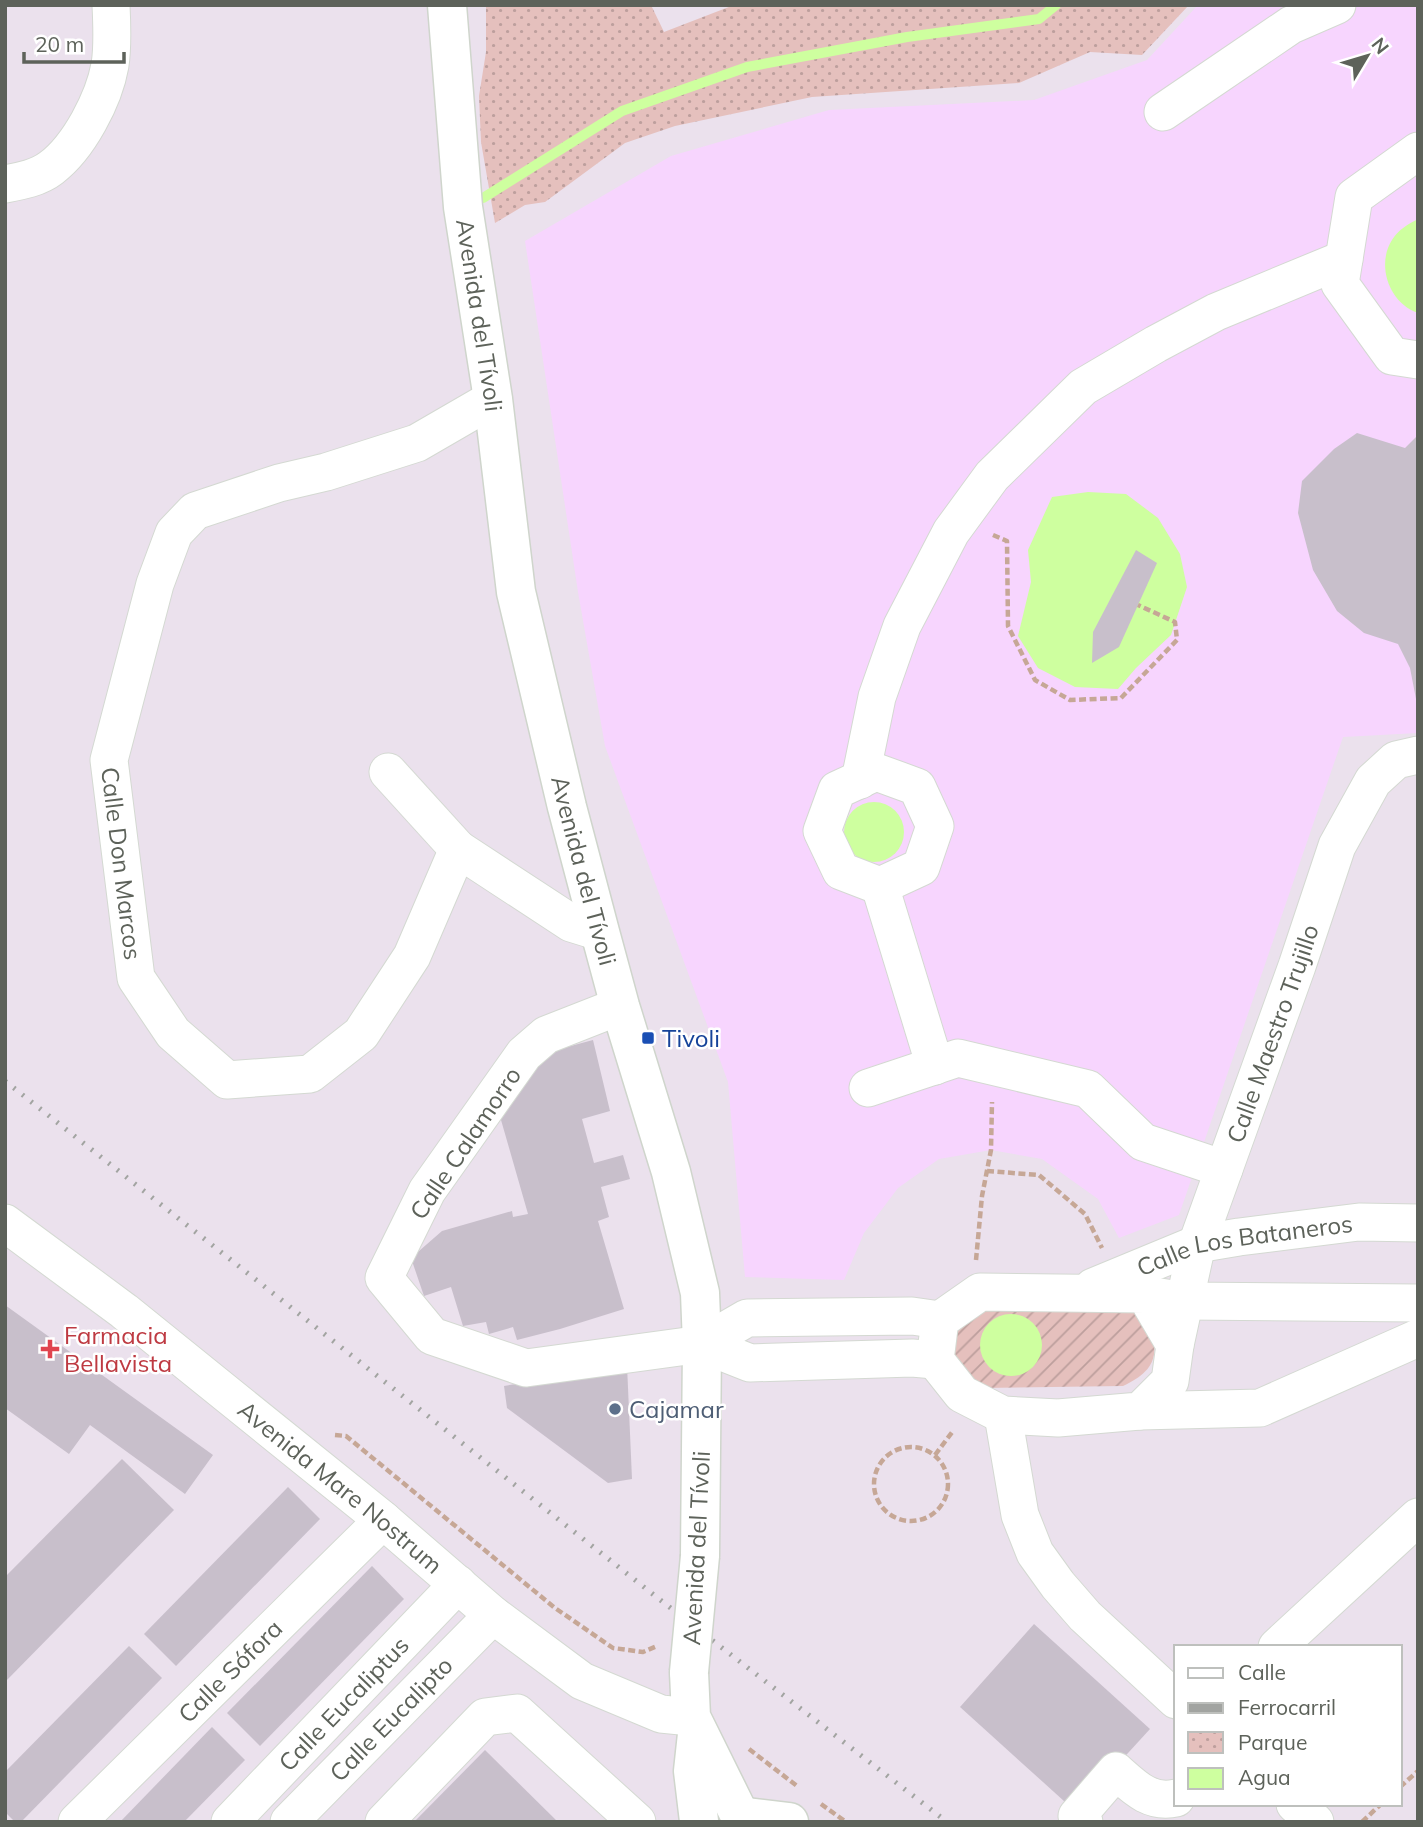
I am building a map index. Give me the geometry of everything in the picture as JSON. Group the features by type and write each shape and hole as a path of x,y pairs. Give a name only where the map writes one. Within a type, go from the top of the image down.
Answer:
{"main road":[{"name":"Avenida del Tívoli","path":"451,13 463,207 493,399 516,592 567,807 620,1006 671,1172 700,1293 700,1556 689,1672 698,1821"},
{"path":"694,1724 746,1818"},
{"path":"698,1821 725,1813 746,1818 802,1804"}],"street":[{"path":"5,184 27,180 50,169 72,148 95,111 110,66 111,5"},
{"path":"1163,112 1291,25 1337,5"},
{"path":"1418,151 1354,197 1340,284 1392,356 1418,360"},
{"path":"860,780 877,697 902,626 951,532 992,476 1083,387 1216,312 1344,259"},
{"name":"Calle Don Marcos","path":"458,849 412,956 361,1034 310,1074 227,1080 173,1033 136,978 109,760 155,584 174,533 195,511 279,483 326,472 417,443 493,399"},
{"name":"Calle Maestro Trujillo","path":"1140,1411 1170,1381 1197,1244 1337,846 1373,780 1396,760 1418,755"},
{"path":"388,772 458,849 571,923 600,932"},
{"path":"876,772 917,787 935,826 921,867 880,886 841,871 822,831 837,790 876,772"},
{"path":"880,886 935,1066"},
{"name":"Calle Calamorro","path":"620,1006 546,1035 524,1054 427,1191 384,1278 432,1336 526,1368 702,1344"},
{"path":"868,1088 958,1058 1088,1089 1143,1142 1224,1169"},
{"name":"Calle Los Bataneros","path":"1078,1293 1197,1244 1359,1222 1418,1223"},
{"name":"Avenida Mare Nostrum","path":"5,1223 124,1311 383,1520 493,1615 582,1681 661,1714 694,1724"},
{"path":"702,1344 747,1318 912,1316 940,1320 980,1292 1145,1294 1185,1301 1418,1303"},
{"path":"1145,1294 1175,1345"},
{"path":"940,1320 935,1360 962,1394 1003,1415 1058,1418 1140,1411 1260,1408 1418,1338"},
{"path":"702,1344 750,1363 912,1358 935,1360"},
{"path":"1003,1415 1020,1515 1035,1553 1085,1616 1174,1698"},
{"path":"1279,1645 1418,1517"},
{"name":"Calle Sófora","path":"77,1822 383,1520"},
{"name":"Calle Eucaliptus","path":"230,1822 458,1584"},
{"name":"Calle Eucalipto","path":"289,1822 493,1615"},
{"path":"389,1656 412,1663 419,1690"},
{"path":"384,1822 485,1717 517,1713 637,1822"},
{"path":"1084,1822 1077,1816 1116,1771 1144,1795 1168,1800 1174,1798"},
{"path":"1280,1806 1299,1822"},
{"path":"1297,1806 1315,1822"}],"path":[{"path":"959,522 1007,541 1008,626 1035,680 1070,700 1121,698 1177,640 1175,622 1138,605"},
{"path":"978,1246 982,1196 991,1150 993,1066"},
{"path":"987,1171 1039,1175 1085,1214 1107,1257"},
{"path":"934,1455 953,1431"},
{"path":"912,1446 934,1455 943,1464 947,1476 945,1501 927,1518 902,1521 891,1516 876,1498 873,1485 874,1473 880,1462 888,1454 912,1446"},
{"path":"748,1749 802,1804 846,1822"},
{"path":"1402,1785 1418,1770"},
{"path":"1362,1822 1379,1806"}],"shaded area":[{"path":"1198,5 1418,5 1418,733 1343,737 1179,1215 1119,1238 1098,1199 1042,1159 991,1150 939,1159 898,1188 864,1233 844,1280 745,1277 728,1082 605,746 578,592 525,241 671,156 829,110 1034,100 1147,60"}],"green space":[{"path":"486,5 651,5 664,32 734,5 1189,5 1142,55 1090,52 1019,83 812,97 675,126 625,143 545,202 525,205 495,223 481,142 479,96 486,52"},
{"path":"1126,1304 1148,1322 1154,1355 1143,1373 1123,1386 982,1388 958,1364 951,1347 964,1319 985,1306"}],"water":[{"path":"1418,219 1418,313 1399,301 1393,292 1388,282 1385,261 1394,236"},
{"path":"1088,492 1126,494 1158,518 1180,554 1187,587 1171,635 1118,689 1075,687 1038,668 1018,636 1031,582 1028,550 1052,497"},
{"path":"868,802 880,802 899,815 904,832 902,844 891,857 880,862 868,862 849,849 844,838 844,826 857,807"},
{"path":"1011,1314 1023,1316 1033,1323 1040,1333 1040,1357 1033,1367 1023,1374 1011,1376 999,1374 989,1367 982,1357 980,1345 982,1333 989,1323 999,1316"}],"building":[{"path":"1357,433 1405,448 1418,435 1418,699 1410,668 1398,644 1364,633 1337,611 1313,570 1298,513 1302,481 1334,449"},
{"path":"1136,550 1157,563 1119,647 1092,663 1093,632"},
{"path":"593,1040 610,1111 582,1119 594,1163 623,1155 630,1179 601,1187 609,1217 598,1221 624,1309 517,1340 513,1327 489,1334 486,1322 463,1326 451,1287 424,1296 411,1258 442,1231 512,1211 513,1217 528,1214 499,1113 530,1057"},
{"path":"5,1305 213,1455 185,1494 90,1425 69,1454 5,1408"},
{"path":"627,1365 632,1479 608,1483 507,1408 504,1386"},
{"path":"122,1459 174,1510 5,1682 5,1577"},
{"path":"288,1487 320,1519 176,1666 144,1634"},
{"path":"372,1566 404,1599 260,1746 227,1713"},
{"path":"1034,1624 1150,1729 1075,1811 960,1707"},
{"path":"129,1646 162,1678 21,1822 15,1822 5,1812 5,1772"},
{"path":"212,1727 245,1760 184,1822 120,1822"},
{"path":"485,1750 558,1822 414,1822"}],"waterway":[{"path":"483,198 622,111 747,67 907,37 1039,19 1056,5"}],"railway":[{"path":"5,1081 659,1599 947,1822"}],"place":[{"name":"Tivoli","path":"648,1038"},
{"name":"Farmacia Bellavista","path":"50,1349"},
{"name":"Cajamar","path":"615,1409"}]}
